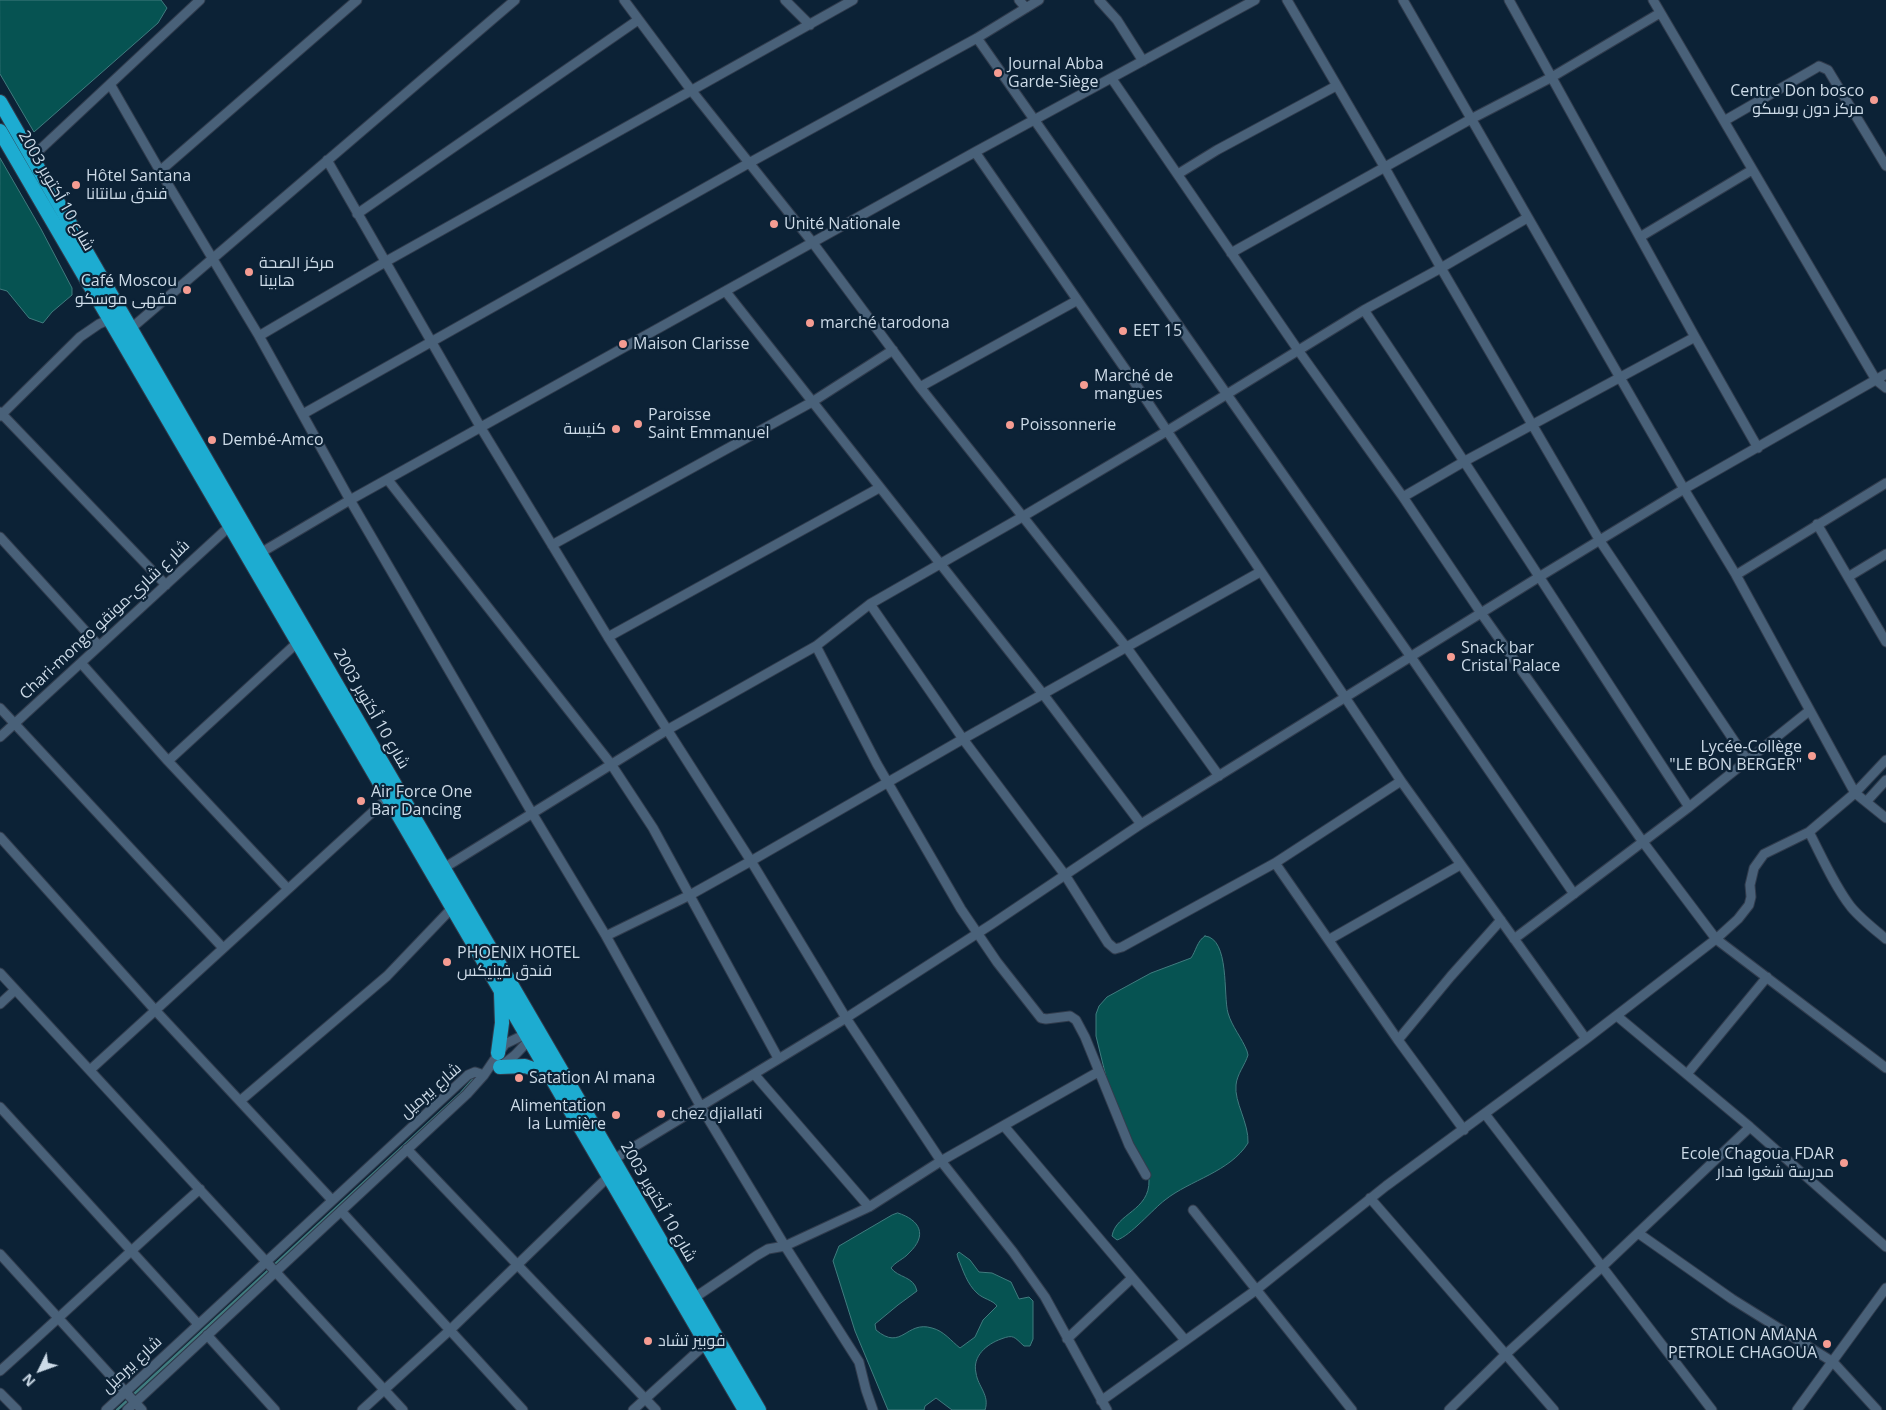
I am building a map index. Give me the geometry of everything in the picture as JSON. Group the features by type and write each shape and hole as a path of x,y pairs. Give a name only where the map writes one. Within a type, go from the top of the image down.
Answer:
{"highway":[{"name":"شارع 10 أكتوبر 2003","path":"0,102 32,157 116,317"},
{"name":"شارع 10 أكتوبر 2003","path":"0,131 126,333 439,871 608,1168 694,1298 711,1340 745,1410"},
{"name":"شارع 10 أكتوبر 2003","path":"126,333 231,526 255,556 298,642 389,797 439,871 453,907 501,993 532,1034 550,1075 711,1340 759,1410"},
{"path":"501,993 502,1023 499,1060 525,1066 550,1075"}],"street":[{"path":"32,157 200,0"},
{"path":"160,171 357,0"},
{"path":"126,333 515,0"},
{"path":"624,0 691,90 813,243 920,386 1127,648 1219,776"},
{"path":"785,0 810,24"},
{"path":"259,336 385,262 853,0"},
{"path":"1020,0 1026,8"},
{"path":"303,414 748,163 977,38 1039,0"},
{"path":"1099,0 1117,20 1143,61"},
{"path":"255,556 350,500 975,152 1255,0"},
{"path":"1287,0 1600,541 1747,760"},
{"path":"1403,0 1527,218 1736,575 1855,793 1886,818"},
{"path":"1509,0 1694,337 1758,448"},
{"path":"1653,0 1876,380 1886,388"},
{"path":"1231,253 1552,76 1660,13"},
{"path":"357,214 638,20"},
{"path":"977,38 1411,657 1574,894"},
{"path":"1724,121 1816,68 1824,67 1828,70 1886,166"},
{"path":"1112,78 1298,350 1403,497 1481,613 1716,940 1886,1068"},
{"path":"110,84 212,260 259,336 350,500 532,813 606,936 701,1107 784,1246 859,1362 873,1410"},
{"path":"1178,174 1217,150 1336,86"},
{"path":"975,152 1167,431 1402,781 1460,865 1586,1039"},
{"path":"327,160 481,428 608,637 751,862 846,1018 941,1161 1013,1252 1045,1297 1106,1410"},
{"path":"1640,237 1752,170"},
{"path":"439,871 667,730 816,646 870,604 1167,431 1364,310 1527,218"},
{"path":"726,292 879,488 1044,694 1142,824"},
{"path":"920,386 1076,300"},
{"path":"1364,310 1465,461 1538,577 1689,807"},
{"path":"116,317 99,324 80,337 1,414 166,585"},
{"path":"1403,497 1465,461 1694,337"},
{"path":"552,545 812,402 893,350"},
{"path":"362,1410 450,1330 518,1264 608,1168 778,1058 846,1018 977,934 1142,824 1538,577 1684,489 1886,374"},
{"path":"388,480 611,764 653,828 778,1058"},
{"path":"1736,575 1886,483"},
{"path":"608,637 879,488"},
{"path":"1817,524 1886,642"},
{"name":"Chari-mongo شار ع شاري-مونقو","path":"0,737 231,526"},
{"path":"0,537 99,646"},
{"path":"1848,577 1886,554"},
{"path":"606,936 690,895 751,862 962,739 1260,572"},
{"path":"870,604 962,739 1065,875 1108,944 1115,949 1122,947 1275,863 1402,781"},
{"path":"1877,626 1886,621"},
{"path":"168,761 298,642"},
{"path":"816,646 888,782 977,934 1041,1018 1070,1016 1076,1020 1085,1037 1129,1145 1146,1174"},
{"path":"81,663 168,761 288,889"},
{"path":"0,708 223,948"},
{"path":"1514,939 1644,842 1809,711"},
{"path":"1101,1401 1256,1290 1370,1198 1617,1016 1716,940 1749,905 1752,877 1758,861 1764,854 1808,832 1855,793 1886,760"},
{"path":"1866,802 1886,780"},
{"path":"90,1070 389,797"},
{"path":"1808,832 1851,907 1864,921 1886,938"},
{"path":"0,837 155,1010 332,1200"},
{"path":"1275,863 1330,939 1398,1040 1464,1130"},
{"path":"1330,939 1460,865"},
{"path":"240,1101 387,976 453,907"},
{"path":"1398,1040 1501,920"},
{"path":"0,974 403,1410"},
{"path":"1687,1074 1767,977"},
{"path":"0,1004 15,990"},
{"path":"1617,1016 1750,1128 1886,1247"},
{"path":"484,1075 499,1060 510,1041 532,1034"},
{"path":"484,1075 499,1060 532,1034"},
{"name":"شارع بيرميل","path":"106,1410 468,1075 475,1072 484,1075 467,1094 127,1410"},
{"path":"694,1298 768,1249 784,1246 870,1207 941,1161 1098,1072"},
{"path":"754,1074 870,1207"},
{"path":"0,1107 198,1324"},
{"path":"1485,1114 1712,1410"},
{"path":"1004,1126 1184,1340"},
{"path":"1449,1410 1506,1354 1750,1128"},
{"path":"407,1149 656,1410"},
{"path":"0,1371 200,1189"},
{"path":"1370,1198 1554,1410"},
{"path":"1193,1210 1352,1410"},
{"path":"341,1211 523,1410"},
{"path":"1638,1233 1724,1293 1832,1362 1877,1410"},
{"path":"0,1254 142,1410"},
{"path":"1067,1339 1132,1278"},
{"path":"1797,1410 1886,1288"},
{"path":"207,1335 275,1410"},
{"path":"633,1410 711,1340"},
{"path":"0,1393 17,1410"}],"shaded area":[{"path":"0,0 161,0 167,8 158,23 34,132 0,74"},
{"path":"0,158 72,288 72,295 52,312 43,323 29,318 7,291 0,289"},
{"path":"1205,936 1213,939 1222,957 1228,1013 1248,1055 1238,1077 1236,1092 1248,1135 1248,1143 1231,1161 1175,1193 1122,1238 1117,1240 1112,1236 1115,1228 1144,1199 1148,1190 1149,1180 1111,1097 1096,1036 1096,1014 1099,1006 1107,997 1151,973 1191,958 1198,943"},
{"path":"898,1213 912,1220 919,1229 920,1234 915,1246 891,1268 913,1282 917,1291 875,1324 876,1330 885,1336 898,1337 916,1328 932,1328 944,1334 960,1348 975,1337 983,1320 997,1306 979,1295 971,1285 958,1258 957,1254 959,1252 970,1260 979,1272 992,1273 1011,1282 1019,1299 1029,1297 1033,1301 1033,1339 1030,1346 1024,1346 1016,1339 1009,1337 986,1347 978,1356 975,1367 977,1378 985,1395 985,1410 952,1410 936,1398 925,1406 924,1410 888,1410 855,1331 833,1261 839,1246"}],"waterway":[{"path":"133,1395 460,1094 476,1076"},
{"path":"117,1410 129,1399"}],"place":[{"name":"Journal Abba Garde-Siège","path":"998,73"},
{"name":"Centre Don bosco مركز دون بوسكو","path":"1874,100"},
{"name":"Hôtel Santana فندق سانتانا","path":"76,185"},
{"name":"Unité Nationale","path":"774,224"},
{"name":"مركز الصحة هابينا","path":"249,272"},
{"name":"Café Moscou مقهى موسكو","path":"187,290"},
{"name":"marché tarodona","path":"810,323"},
{"name":"EET 15","path":"1123,331"},
{"name":"Maison Clarisse","path":"623,344"},
{"name":"Marché de mangues","path":"1084,385"},
{"name":"Paroisse Saint Emmanuel","path":"638,424"},
{"name":"Poissonnerie","path":"1010,425"},
{"name":"كنيسة","path":"616,429"},
{"name":"Dembé-Amco","path":"212,440"},
{"name":"Snack bar Cristal Palace","path":"1451,657"},
{"name":"Lycée-Collège \"LE BON BERGER\"","path":"1812,756"},
{"name":"Air Force One Bar Dancing","path":"361,801"},
{"name":"PHOENIX HOTEL فندق فينيكس","path":"447,962"},
{"name":"Satation Al mana","path":"519,1078"},
{"name":"chez djiallati","path":"661,1114"},
{"name":"Alimentation la Lumière","path":"616,1115"},
{"name":"Ecole Chagoua FDAR مدرسة شغوا فدار","path":"1844,1163"},
{"name":"فوبير تشاد","path":"648,1341"},
{"name":"STATION AMANA PETROLE CHAGOUA","path":"1827,1344"}]}
